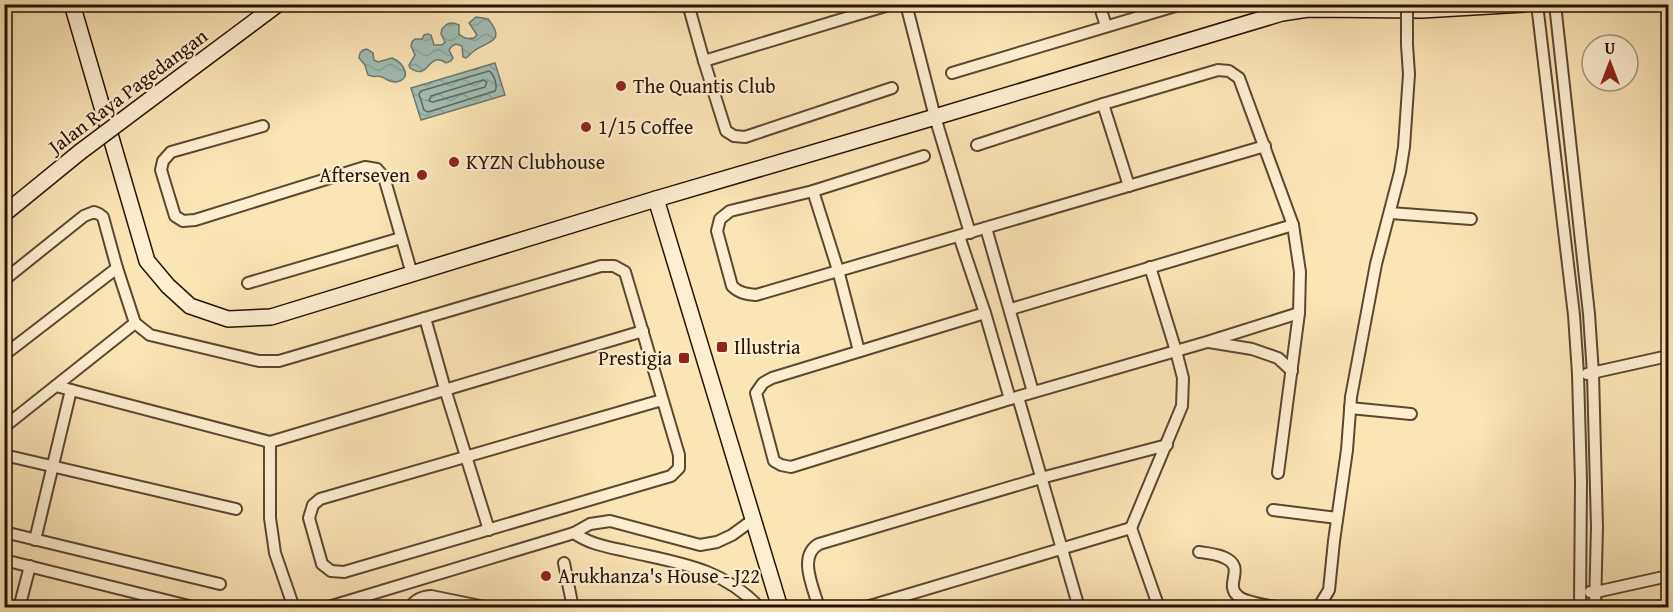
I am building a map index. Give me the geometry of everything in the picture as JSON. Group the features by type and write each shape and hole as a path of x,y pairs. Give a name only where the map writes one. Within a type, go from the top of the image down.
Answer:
{"street":[{"path":"72,4 147,261 168,286 190,306 228,319 271,317 656,199 1282,13 1308,9 1422,10 1524,4"},
{"name":"Jalan Raya Pagedangan","path":"4,214 80,152 278,4"},
{"path":"688,4 726,131 734,136 745,137 892,88"},
{"path":"906,4 985,312 1041,478 1079,608"},
{"path":"1099,4 1106,26"},
{"path":"952,73 1182,4"},
{"path":"1318,608 1329,590 1353,386 1376,264 1400,172 1404,147 1408,74 1407,4"},
{"path":"1537,4 1574,315 1578,375 1580,608"},
{"path":"1555,4 1593,374 1597,527 1595,608"},
{"path":"704,61 890,5"},
{"path":"977,145 1218,70 1229,70 1239,78 1293,225 1300,272 1299,313 1278,473"},
{"path":"1103,104 1129,186"},
{"path":"263,126 171,152 163,161 161,170 176,216 183,221 195,220 365,167 377,169 384,177 412,274"},
{"path":"924,156 813,191 730,211 720,219 717,231 732,286 745,294 756,295 1265,146"},
{"path":"813,191 838,270 859,351"},
{"path":"656,199 780,608"},
{"path":"4,280 84,216 94,212 102,217 135,323 150,335 259,361 279,361 601,266 614,266 625,272 679,455 679,468 671,476 489,530 344,572 331,571 322,564 309,518 313,505 320,499 662,400"},
{"path":"1390,213 1471,219"},
{"path":"1011,309 1293,225"},
{"path":"986,228 1033,392"},
{"path":"248,283 401,238"},
{"path":"1150,267 1183,378 1182,406 1131,528 1159,608"},
{"path":"4,355 117,268"},
{"path":"985,312 772,378 763,384 756,393 774,461 791,467 1299,313"},
{"path":"425,318 489,530"},
{"path":"4,427 135,323"},
{"path":"56,386 270,442 644,331"},
{"path":"1207,342 1261,352 1278,358 1292,371"},
{"path":"1578,375 1593,374 1668,356"},
{"path":"34,540 71,390"},
{"path":"1350,408 1411,414"},
{"path":"270,442 270,518 275,553 294,608"},
{"path":"819,608 807,563 810,551 819,544 1041,478 1167,444"},
{"path":"4,455 236,509"},
{"path":"1273,510 1337,518"},
{"path":"325,608 574,533 590,524 610,521 700,545 717,542 732,535 753,519"},
{"path":"863,608 1131,528"},
{"path":"4,532 220,584"},
{"path":"574,533 599,544 697,567 730,582 760,608"},
{"path":"697,567 700,545"},
{"path":"1199,552 1222,556 1234,565 1236,571 1232,585 1238,596 1279,608"},
{"path":"4,560 197,608"},
{"path":"564,563 573,608"},
{"path":"19,608 30,566"},
{"path":"1581,591 1596,592 1668,576"},
{"path":"410,608 417,599 431,596 490,608"}],"water":[{"path":"476,17 488,19 494,27 496,37 493,40 466,58 463,57 462,46 456,44 449,50 453,58 451,61 446,63 435,60 421,71 410,68 409,65 415,55 411,46 415,39 422,39 428,34 431,35 434,45 442,45 445,42 441,34 442,29 451,23 459,25 459,34 463,37 474,38 477,35 469,23"},
{"path":"367,49 373,53 374,60 378,62 392,58 400,63 405,71 404,78 394,82 380,76 368,75 365,65 359,58 360,53"},
{"path":"495,63 505,95 421,120 411,88"}],"place":[{"name":"The Quantis Club","path":"621,86"},
{"name":"1/15 Coffee","path":"586,127"},
{"name":"KYZN Clubhouse","path":"454,162"},
{"name":"Afterseven","path":"422,175"},
{"name":"Illustria","path":"722,347"},
{"name":"Prestigia","path":"684,358"},
{"name":"Arukhanza's House - J22","path":"546,576"}]}
